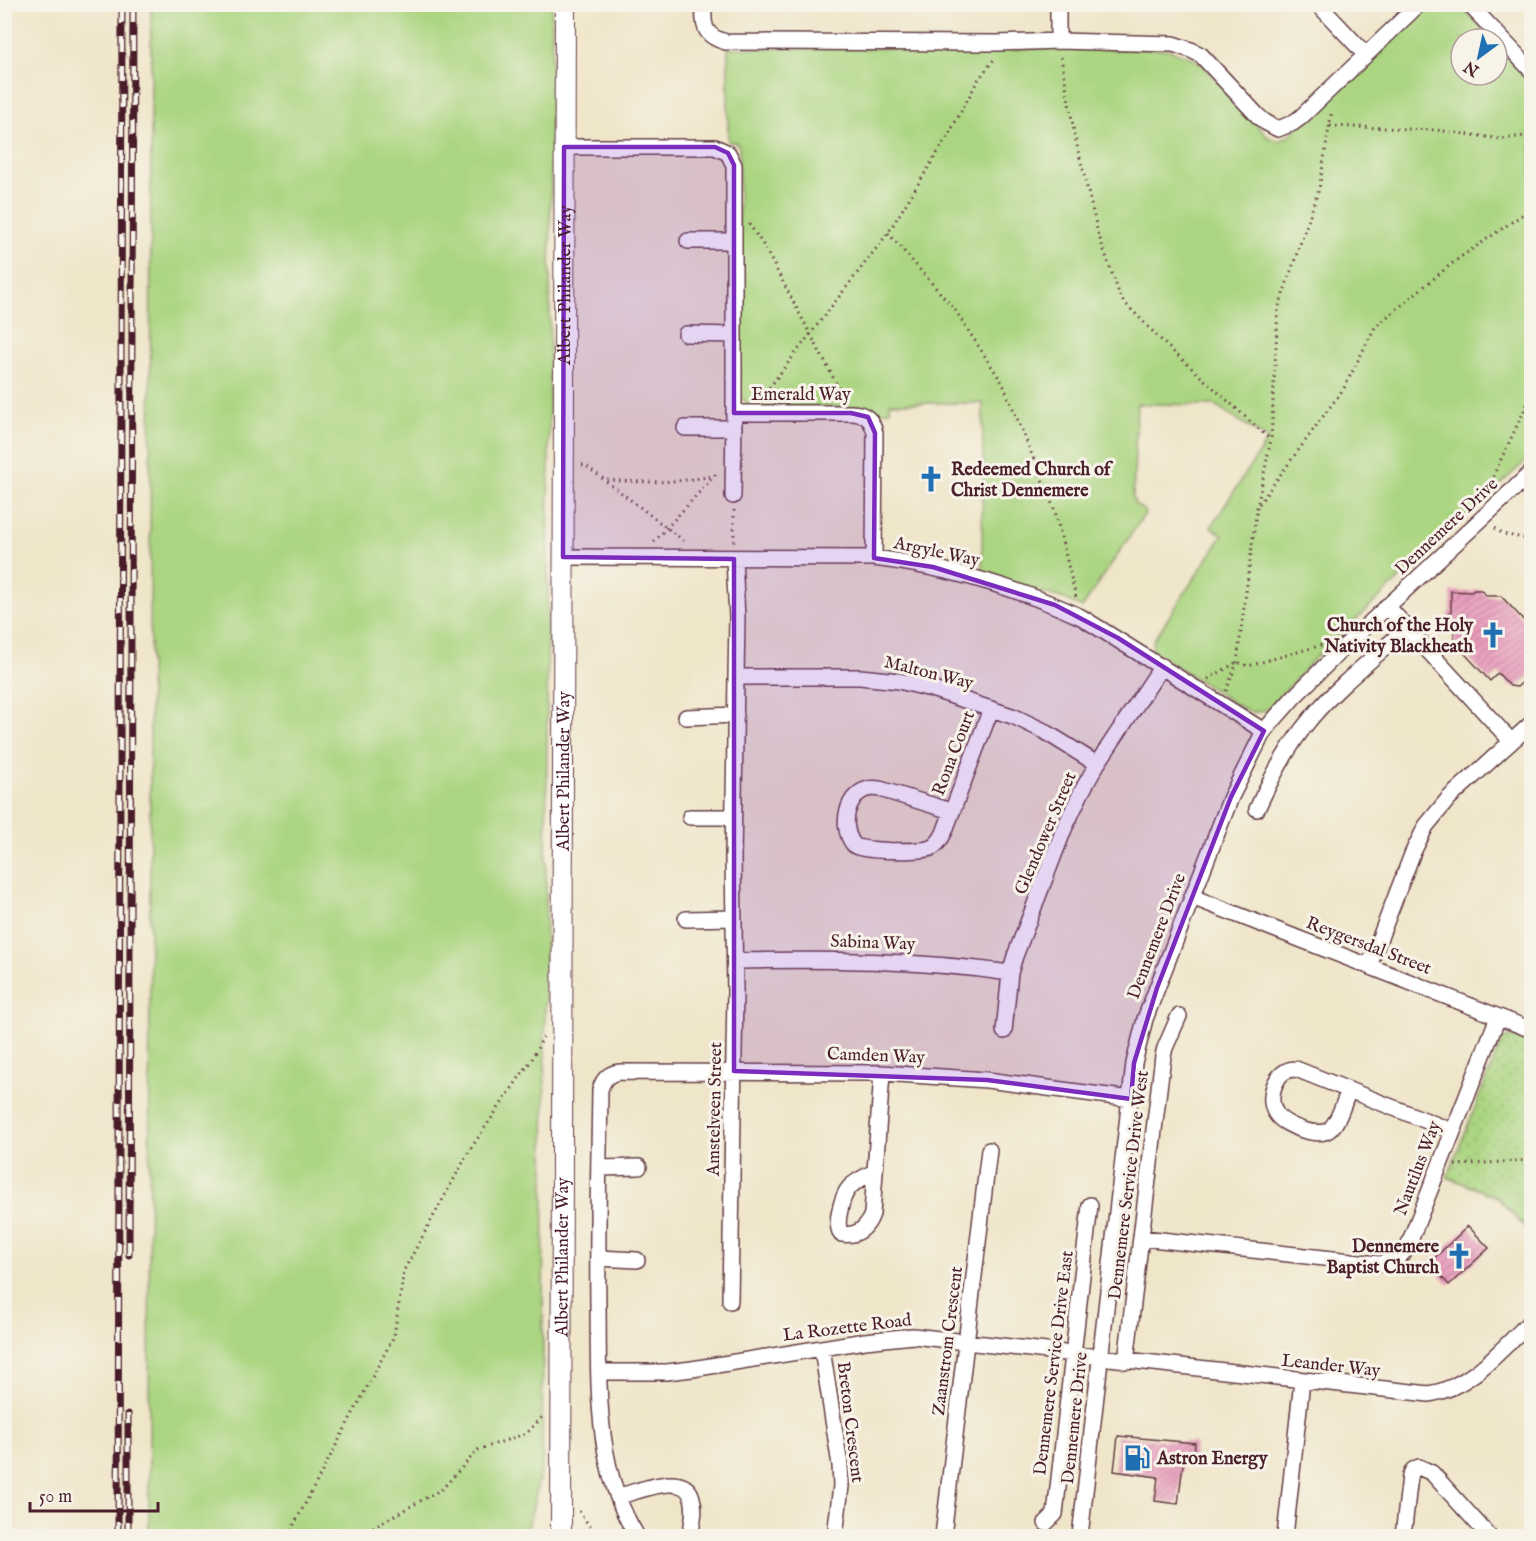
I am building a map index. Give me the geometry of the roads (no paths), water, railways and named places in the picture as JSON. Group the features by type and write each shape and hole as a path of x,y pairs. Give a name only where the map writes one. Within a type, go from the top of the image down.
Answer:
{"street":[{"name":"Albert Philander Way","path":"561,1536 565,4"},
{"path":"704,4 706,30 712,37 726,42 1164,43 1191,50 1209,63 1258,116 1278,129 1293,123 1419,4"},
{"path":"1058,4 1058,41"},
{"path":"1318,4 1365,54"},
{"path":"1469,4 1532,71"},
{"name":"Emerald Way","path":"564,147 720,148 728,153 734,165 734,496"},
{"path":"687,241 734,241"},
{"path":"686,334 734,335"},
{"name":"Emerald Way","path":"685,428 734,421 758,413 851,413 868,417 874,427 874,558"},
{"name":"Dennemere Drive","path":"1080,1536 1134,1064 1145,1019 1231,797 1264,731 1293,698 1345,646 1532,472"},
{"name":"Argyle Way","path":"563,557 874,558 912,563 950,572 1044,601 1081,617 1264,731"},
{"name":"Amstelveen Street","path":"730,1301 735,961 734,559"},
{"path":"1388,606 1511,741"},
{"path":"1257,809 1283,759 1311,718 1407,628"},
{"name":"Glendower Street","path":"1004,1031 1010,973 1064,829 1096,764 1162,666"},
{"name":"Malton Way","path":"736,677 881,678 931,689 1030,724 1096,764"},
{"name":"Rona Court","path":"951,811 880,789 868,788 859,792 850,802 847,822 850,841 858,848 923,850 932,847 940,840 991,709"},
{"path":"686,717 736,715"},
{"path":"1369,966 1413,852 1426,826 1449,798 1532,723"},
{"path":"690,817 733,817"},
{"name":"Reygersdal Street","path":"1192,897 1532,1030"},
{"path":"686,919 734,918"},
{"name":"Sabina Way","path":"735,961 886,961 1010,973"},
{"name":"Dennemere Service Drive West","path":"1126,1361 1165,1047 1179,1016"},
{"name":"Nautilus Way","path":"1143,1238 1378,1264 1397,1259 1408,1246 1498,1017"},
{"path":"1349,1090 1332,1128 1323,1133 1314,1133 1285,1122 1276,1115 1272,1105 1278,1078 1288,1069 1296,1069 1349,1090 1452,1131"},
{"name":"Camden Way","path":"599,1168 600,1089 605,1079 620,1072 882,1073 987,1080 1131,1099"},
{"path":"874,1172 882,1073"},
{"name":"Zaanstrom Crescent","path":"943,1536 989,1150"},
{"path":"637,1536 609,1468 602,1432 597,1258 599,1168 639,1167"},
{"name":"Dennemere Service Drive East","path":"1046,1523 1055,1514 1090,1205"},
{"path":"597,1258 637,1260"},
{"name":"Leander Way","path":"1101,1358 1418,1394 1441,1393 1470,1377 1532,1320"},
{"name":"La Rozette Road","path":"599,1372 667,1372 865,1341 914,1336 1101,1358"},
{"name":"Breton Crescent","path":"822,1349 840,1465 840,1503 835,1536"},
{"path":"1285,1536 1302,1381"},
{"path":"1403,1536 1410,1476 1413,1470 1419,1467 1432,1473 1484,1535"},
{"path":"619,1496 665,1484 675,1483 685,1486 693,1502 690,1536"}],"railway":[{"path":"118,1536 122,4"},
{"path":"129,1255 133,4"},
{"path":"128,1414 128,1536"}],"place":[{"name":"Redeemed Church of Christ Dennemere","path":"931,479"},
{"name":"Church of the Holy Nativity Blackheath","path":"1493,635"},
{"name":"Dennemere Baptist Church","path":"1459,1256"},
{"name":"Astron Energy","path":"1137,1458"}]}
